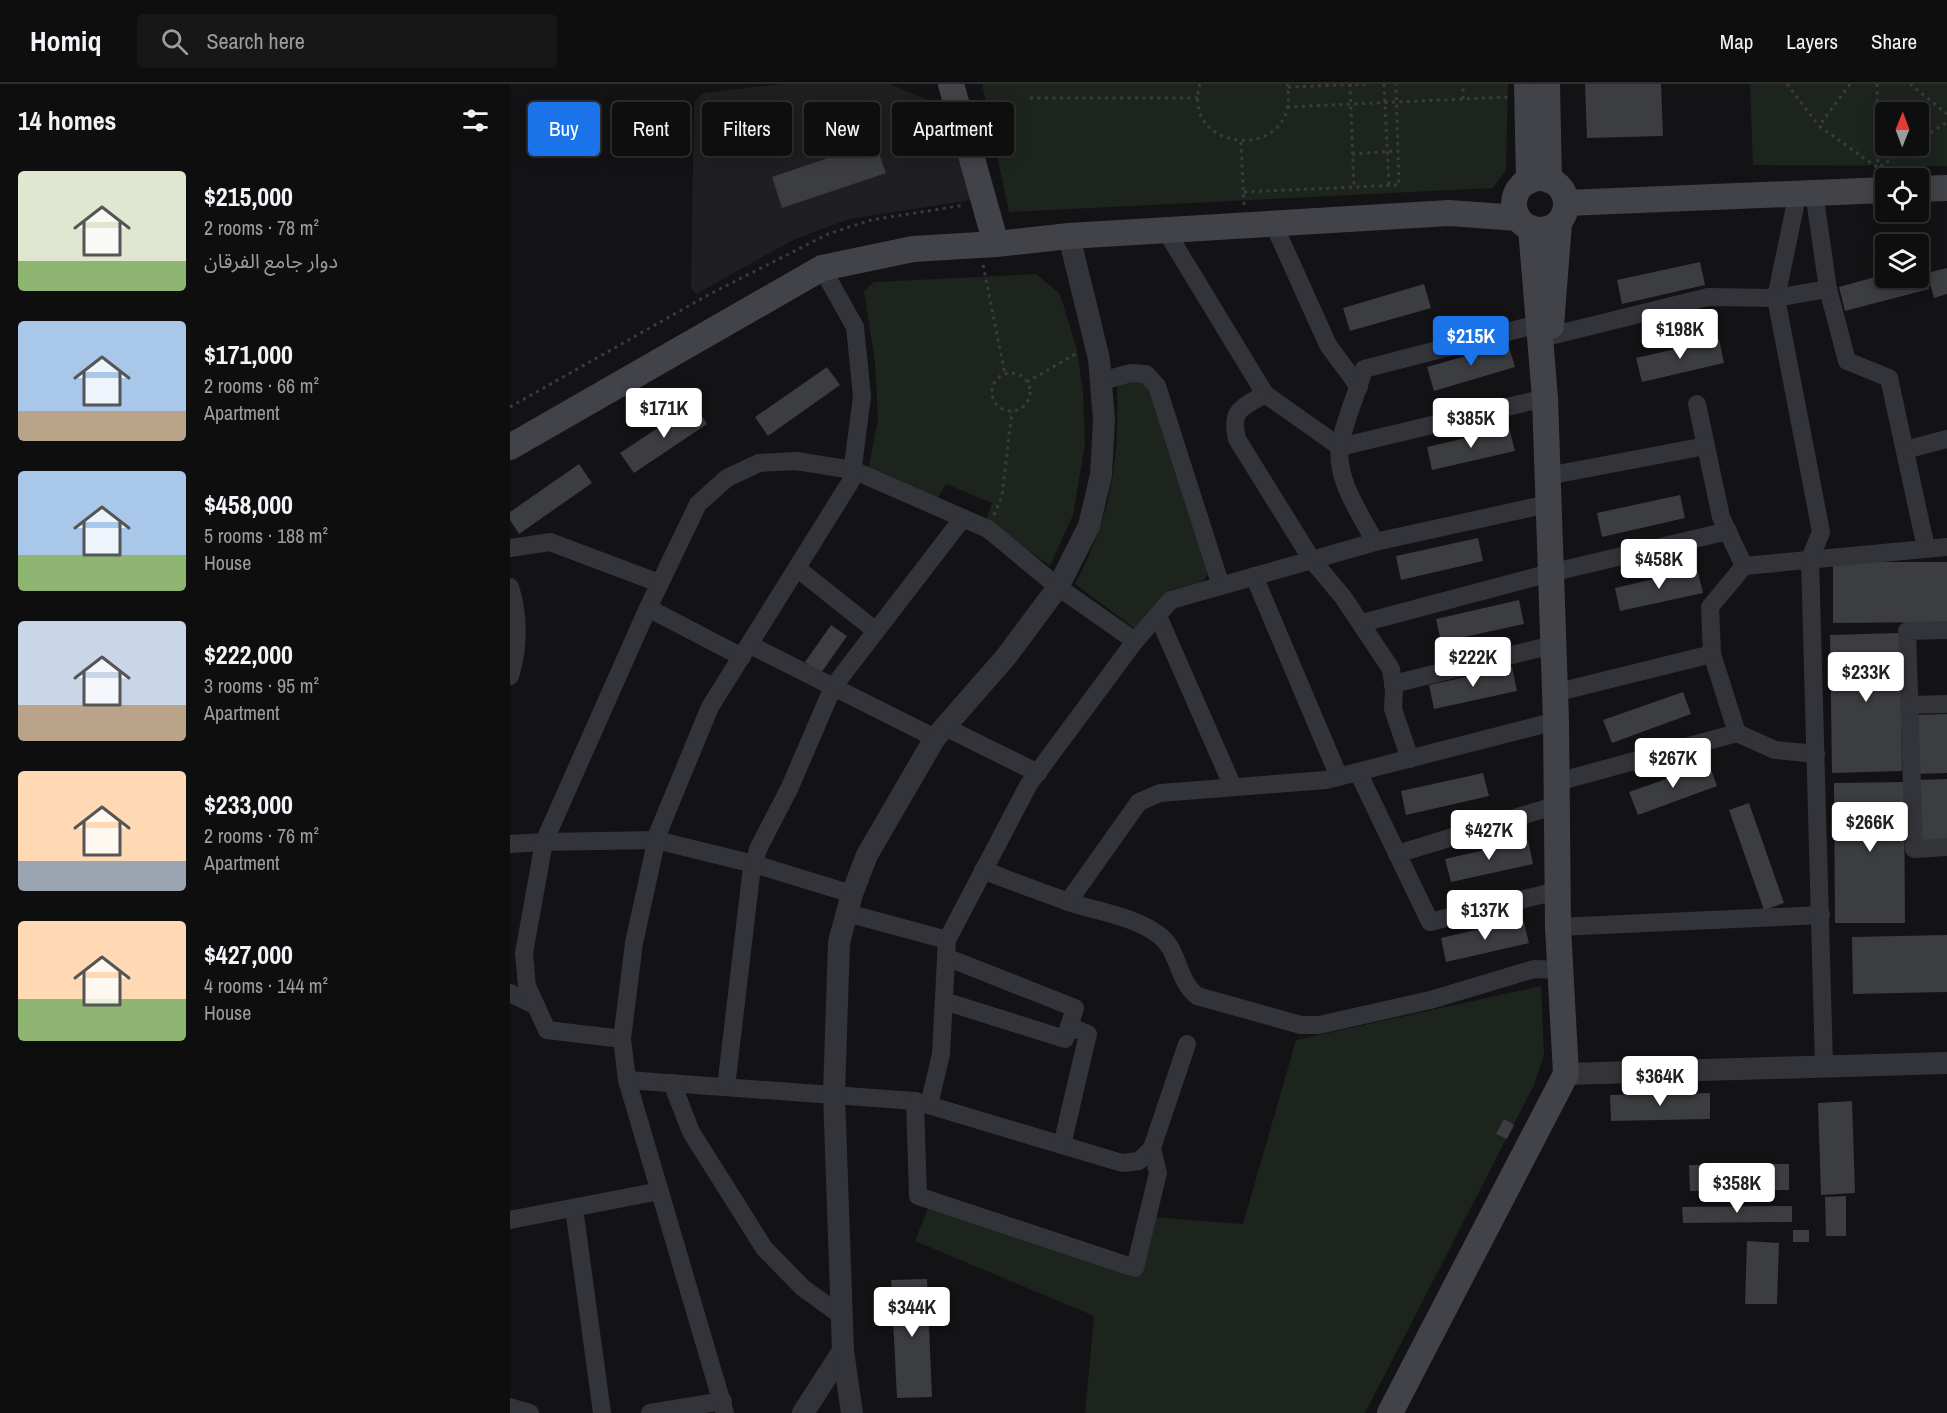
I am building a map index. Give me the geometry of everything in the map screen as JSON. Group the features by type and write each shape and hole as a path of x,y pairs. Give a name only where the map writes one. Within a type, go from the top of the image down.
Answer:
{"main road":[{"path":"951,84 984,202 988,245"},
{"path":"1390,1413 1566,1074 1558,927 1556,721 1544,330 1524,223 1514,204 1532,184 1534,88"},
{"path":"1449,213 1532,184 1563,190 1563,213 1544,330"},
{"path":"510,447 822,268 913,249 988,245 1069,236 1449,213 1524,223 1546,230 1563,213 1806,192 1875,184"},
{"path":"1929,189 1947,188"}],"street":[{"path":"1806,192 1847,361 1889,378 1926,548"},
{"path":"1806,192 1776,298 1821,532 1810,559 1824,1066"},
{"path":"1275,225 1328,345 1359,387"},
{"path":"1166,231 1265,394 1340,447 1545,398"},
{"path":"852,1413 843,1351 834,1094 839,942 849,903 867,855 940,732 1005,658 1058,587 1089,526 1101,475 1104,420 1095,342 1069,236"},
{"path":"650,1413 724,1407 627,1080 622,1038 634,943 656,840 710,707 851,481 862,396 855,327 822,268"},
{"path":"1376,542 1347,487 1341,467 1340,447 1364,369 1708,297 1776,298 1828,289"},
{"path":"1101,381 1131,373 1146,374 1157,386 1221,586"},
{"path":"1265,394 1239,409 1235,418 1238,439 1312,560 1362,623 1390,669 1393,684 1393,709 1410,759"},
{"path":"1697,404 1721,517 1744,566"},
{"path":"1905,450 1947,439"},
{"path":"1547,476 1706,446"},
{"path":"622,1038 547,1030 527,986 524,953 544,842 648,608 698,504 727,478 759,463 796,461 853,470 988,529 1058,587 1135,641"},
{"path":"1152,1148 1158,1173 1135,1268 918,1196 922,1103 941,1054 947,949 982,870 1038,773 1135,641 1171,600 1376,542 1548,504"},
{"path":"726,1087 754,864 758,849 790,787 833,687 963,518"},
{"path":"1362,623 1550,573 1728,531"},
{"path":"510,549 550,542 659,584"},
{"path":"1737,733 1712,654 1710,608 1744,566 1947,547"},
{"path":"798,569 876,632"},
{"path":"1254,576 1339,777"},
{"path":"510,587 516,606 514,663 510,676"},
{"path":"648,608 1038,773"},
{"path":"1158,616 1233,787"},
{"path":"1947,630 1907,631 1914,849 1947,847"},
{"path":"1393,684 1553,645"},
{"path":"1554,693 1712,654"},
{"path":"1909,705 1947,704"},
{"path":"1068,902 1139,802 1160,792 1339,777 1556,721"},
{"path":"1397,854 1557,794 1737,733 1775,750 1816,754"},
{"path":"1358,772 1430,922 1557,891"},
{"path":"510,844 656,840 754,864 849,903 1075,1008 1065,1039 944,1001"},
{"path":"982,870 1068,902 1139,923 1161,936 1174,953 1185,987 1197,996 1301,1025 1319,1025 1430,1000 1534,969 1560,970"},
{"path":"1558,927 1821,915"},
{"path":"510,993 536,1006"},
{"path":"1062,1145 1088,1034 1069,1026"},
{"path":"627,1080 834,1094 922,1103 1122,1163 1139,1161 1152,1148 1187,1044"},
{"path":"1566,1074 1947,1062"},
{"path":"672,1083 691,1132 764,1248 803,1288 842,1316"},
{"path":"510,1220 660,1191"},
{"path":"574,1208 602,1413"},
{"path":"803,1413 843,1351"},
{"path":"510,1407 530,1413"}],"path":[{"path":"1200,84 1198,98 1204,120 1226,139 1241,142 1256,141 1269,134 1280,124 1287,107 1287,86 1368,84"},
{"path":"1350,84 1354,188"},
{"path":"1384,84 1389,186"},
{"path":"1244,192 1400,186 1396,84"},
{"path":"1463,84 1463,99"},
{"path":"1787,84 1819,126 1875,178"},
{"path":"1819,126 1850,84"},
{"path":"1877,84 1880,168"},
{"path":"1910,84 1947,114"},
{"path":"1287,107 1463,99 1534,88"},
{"path":"1030,98 1198,98"},
{"path":"1929,134 1947,122"},
{"path":"1241,142 1245,226"},
{"path":"1352,154 1398,151"},
{"path":"1893,168 1903,156"},
{"path":"510,407 718,290 828,234 871,220 984,202"},
{"path":"988,245 1005,374"},
{"path":"1027,382 1095,342"},
{"path":"1005,374 1017,374 1027,382 1030,388 1028,401 1018,410 1001,408 992,393 996,382 1005,374"},
{"path":"988,529 1002,496 1012,411"}],"shaded area":[{"path":"782,84 890,84 930,102 892,102 892,156 960,156 972,200 849,219 795,239 696,294 691,288 694,103 702,93"},
{"path":"982,84 1508,84 1506,170 1493,188 1009,212 997,156 1014,156 1014,102 986,102"},
{"path":"1750,84 1947,84 1947,166 1753,165"},
{"path":"1036,274 1060,294 1077,350 1083,391 1085,444 1073,515 1050,566 986,520 992,503 946,484 936,500 867,475 878,420 875,363 864,291 874,282"},
{"path":"1146,378 1210,568 1204,581 1167,591 1138,631 1075,584 1088,559 1111,488 1116,440 1117,385"},
{"path":"1541,986 1544,1054 1534,1085 1365,1413 1085,1413 1094,1316 915,1241 928,1208 1126,1267 1140,1216 1243,1224 1296,1040"}],"building":[{"path":"1585,84 1661,84 1663,136 1587,138"},
{"path":"834,156 880,156 886,173 782,208 772,177"},
{"path":"1700,262 1705,285 1622,304 1617,280"},
{"path":"1947,268 1947,294 1934,298 1929,272"},
{"path":"1875,277 1875,288 1929,289 1845,311 1839,287"},
{"path":"1424,284 1431,308 1350,331 1343,308"},
{"path":"1719,339 1724,363 1642,382 1636,358"},
{"path":"1508,344 1515,367 1434,391 1427,367"},
{"path":"827,367 840,385 768,436 755,417"},
{"path":"694,404 707,424 634,473 620,453"},
{"path":"1509,428 1515,451 1432,470 1427,447"},
{"path":"579,464 592,483 519,534 510,520 510,512"},
{"path":"1680,495 1685,518 1602,537 1597,513"},
{"path":"1478,538 1483,561 1401,580 1396,556"},
{"path":"1833,562 1947,562 1947,622 1833,623"},
{"path":"1697,569 1703,593 1620,611 1615,588"},
{"path":"1519,600 1524,624 1441,642 1436,619"},
{"path":"831,625 847,636 821,673 805,662"},
{"path":"1900,633 1902,771 1832,773 1830,635"},
{"path":"1512,667 1517,691 1434,709 1429,685"},
{"path":"1683,692 1691,714 1612,743 1603,720"},
{"path":"1947,714 1947,773 1916,774 1914,715"},
{"path":"1709,764 1717,786 1638,815 1629,792"},
{"path":"1483,773 1489,796 1406,815 1401,791"},
{"path":"1947,779 1947,842 1918,843 1917,780"},
{"path":"1904,782 1905,923 1835,923 1834,783"},
{"path":"1749,803 1784,903 1764,910 1729,810"},
{"path":"1528,840 1533,864 1451,882 1445,859"},
{"path":"1523,919 1529,943 1446,962 1441,938"},
{"path":"1947,935 1947,992 1853,994 1852,937"},
{"path":"1710,1093 1710,1119 1611,1121 1610,1095"},
{"path":"1852,1101 1855,1193 1821,1195 1818,1103"},
{"path":"1504,1119 1514,1125 1507,1139 1496,1134"},
{"path":"1789,1164 1789,1190 1690,1191 1689,1165"},
{"path":"1846,1196 1846,1236 1826,1236 1825,1197"},
{"path":"1792,1206 1792,1222 1683,1223 1682,1207"},
{"path":"1793,1230 1809,1230 1809,1242 1793,1242"},
{"path":"1747,1241 1779,1243 1777,1304 1745,1304"},
{"path":"927,1279 932,1397 897,1398 891,1280"}]}
